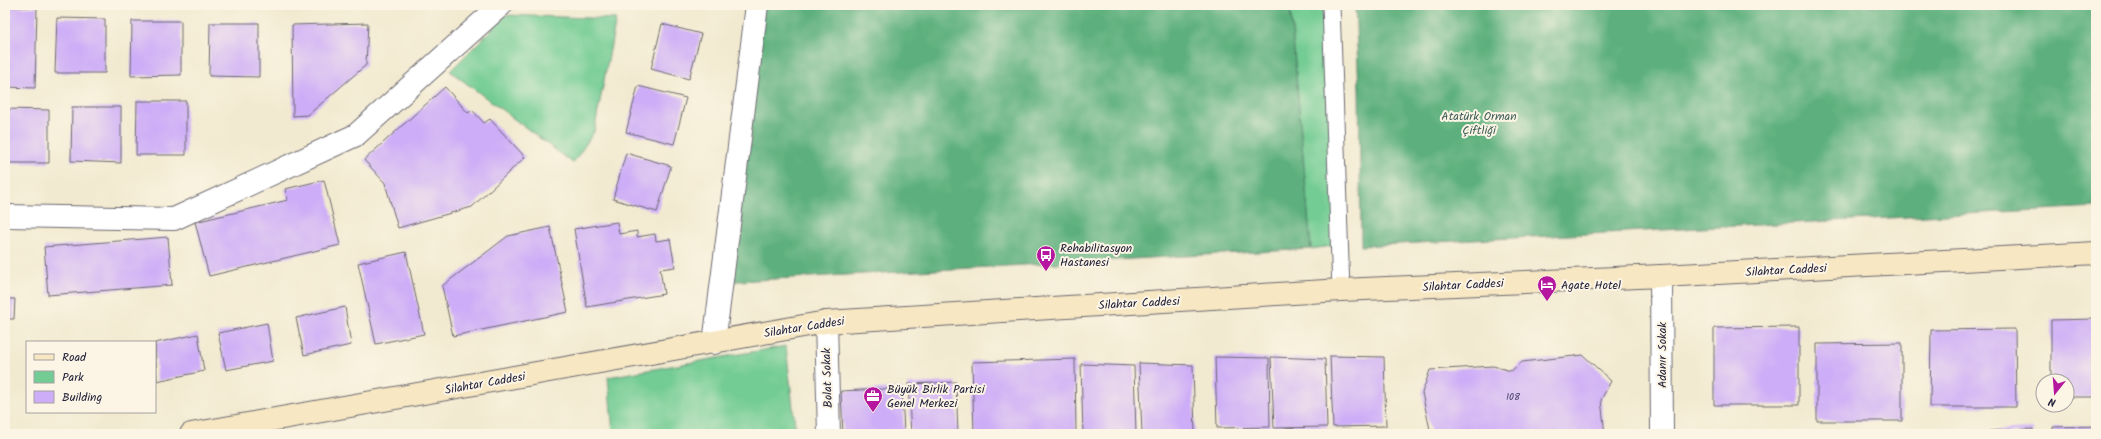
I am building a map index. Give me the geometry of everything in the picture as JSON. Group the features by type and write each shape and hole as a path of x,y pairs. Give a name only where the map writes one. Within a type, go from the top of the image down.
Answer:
{"main road":[{"name":"Silahtar Caddesi","path":"191,434 714,343 826,322 1341,290 1661,276 2096,253"}],"street":[{"path":"5,216 174,219 356,135 501,5"},
{"path":"714,343 758,5"},
{"name":"Adanır Sokak","path":"1661,276 1662,434"},
{"name":"Bolat Sokak","path":"826,322 829,434"}],"lane":[{"path":"1331,5 1341,290"}],"green space":[{"path":"757,5 1290,5 1311,249 721,282"},
{"path":"1290,5 1331,5 1339,245 1311,249"},
{"name":"Atatürk Orman Çiftliği","path":"1355,5 2096,5 2096,207 1361,246 1359,89"},
{"path":"506,15 616,19 594,132 573,163 450,71"},
{"path":"786,346 796,434 613,434 608,377"}],"building":[{"path":"5,7 37,7 35,88 5,87"},
{"path":"57,18 105,19 105,73 55,73"},
{"path":"132,21 181,21 181,75 131,76"},
{"path":"210,23 259,23 259,77 209,76"},
{"path":"368,23 366,65 308,115 293,116 292,25"},
{"path":"662,24 701,34 689,79 651,69"},
{"path":"638,86 686,98 674,144 626,132"},
{"path":"445,87 468,113 472,110 484,123 490,119 525,157 472,207 398,228 385,183 364,160"},
{"path":"137,101 186,101 186,155 136,155"},
{"path":"72,107 121,107 121,163 71,161"},
{"path":"5,109 49,110 49,163 5,163"},
{"path":"626,153 671,166 657,212 613,199"},
{"path":"324,180 340,245 209,276 195,222 288,200 285,189"},
{"path":"617,222 619,234 637,231 637,237 655,234 656,241 670,239 675,267 660,269 664,294 587,307 574,229"},
{"path":"550,227 568,312 453,336 442,286 508,236"},
{"path":"168,237 172,285 48,295 44,247"},
{"path":"406,252 424,334 376,344 358,263"},
{"path":"5,299 15,299 14,319 5,319"},
{"path":"345,307 351,345 304,355 296,318"},
{"path":"2096,319 2096,397 2075,397 2075,373 2051,373 2051,320"},
{"path":"267,323 273,361 226,370 218,333"},
{"path":"1799,327 1799,405 1714,405 1714,328"},
{"path":"2015,329 2016,407 1930,407 1931,330"},
{"path":"198,334 204,371 157,381 156,343"},
{"path":"1902,343 1902,421 1817,421 1817,344"},
{"path":"1583,355 1611,381 1601,400 1605,434 1431,434 1422,393 1430,370 1493,366 1511,371 1522,362"},
{"path":"1330,356 1384,357 1386,426 1333,427"},
{"path":"1215,357 1269,358 1270,427 1217,428"},
{"path":"1271,357 1325,359 1327,427 1274,428"},
{"path":"1075,359 1076,434 974,434 972,362"},
{"path":"1139,363 1193,365 1195,433 1142,434"},
{"path":"1081,364 1134,366 1136,434 1083,434"},
{"path":"956,382 958,434 911,434 908,384"},
{"name":"Büyük Birlik Partisi Genel Merkezi","path":"902,388 904,434 843,434 841,391"},
{"path":"2096,426 2096,434 2053,434 2053,427"},
{"path":"2033,429 2033,434 1989,434 1989,431"}],"place":[{"name":"Rehabilitasyon Hastanesi","path":"1046,272"},
{"name":"Agate Hotel","path":"1547,302"},
{"name":"Büyük Birlik Partisi Genel Merkezi","path":"873,413"}]}
